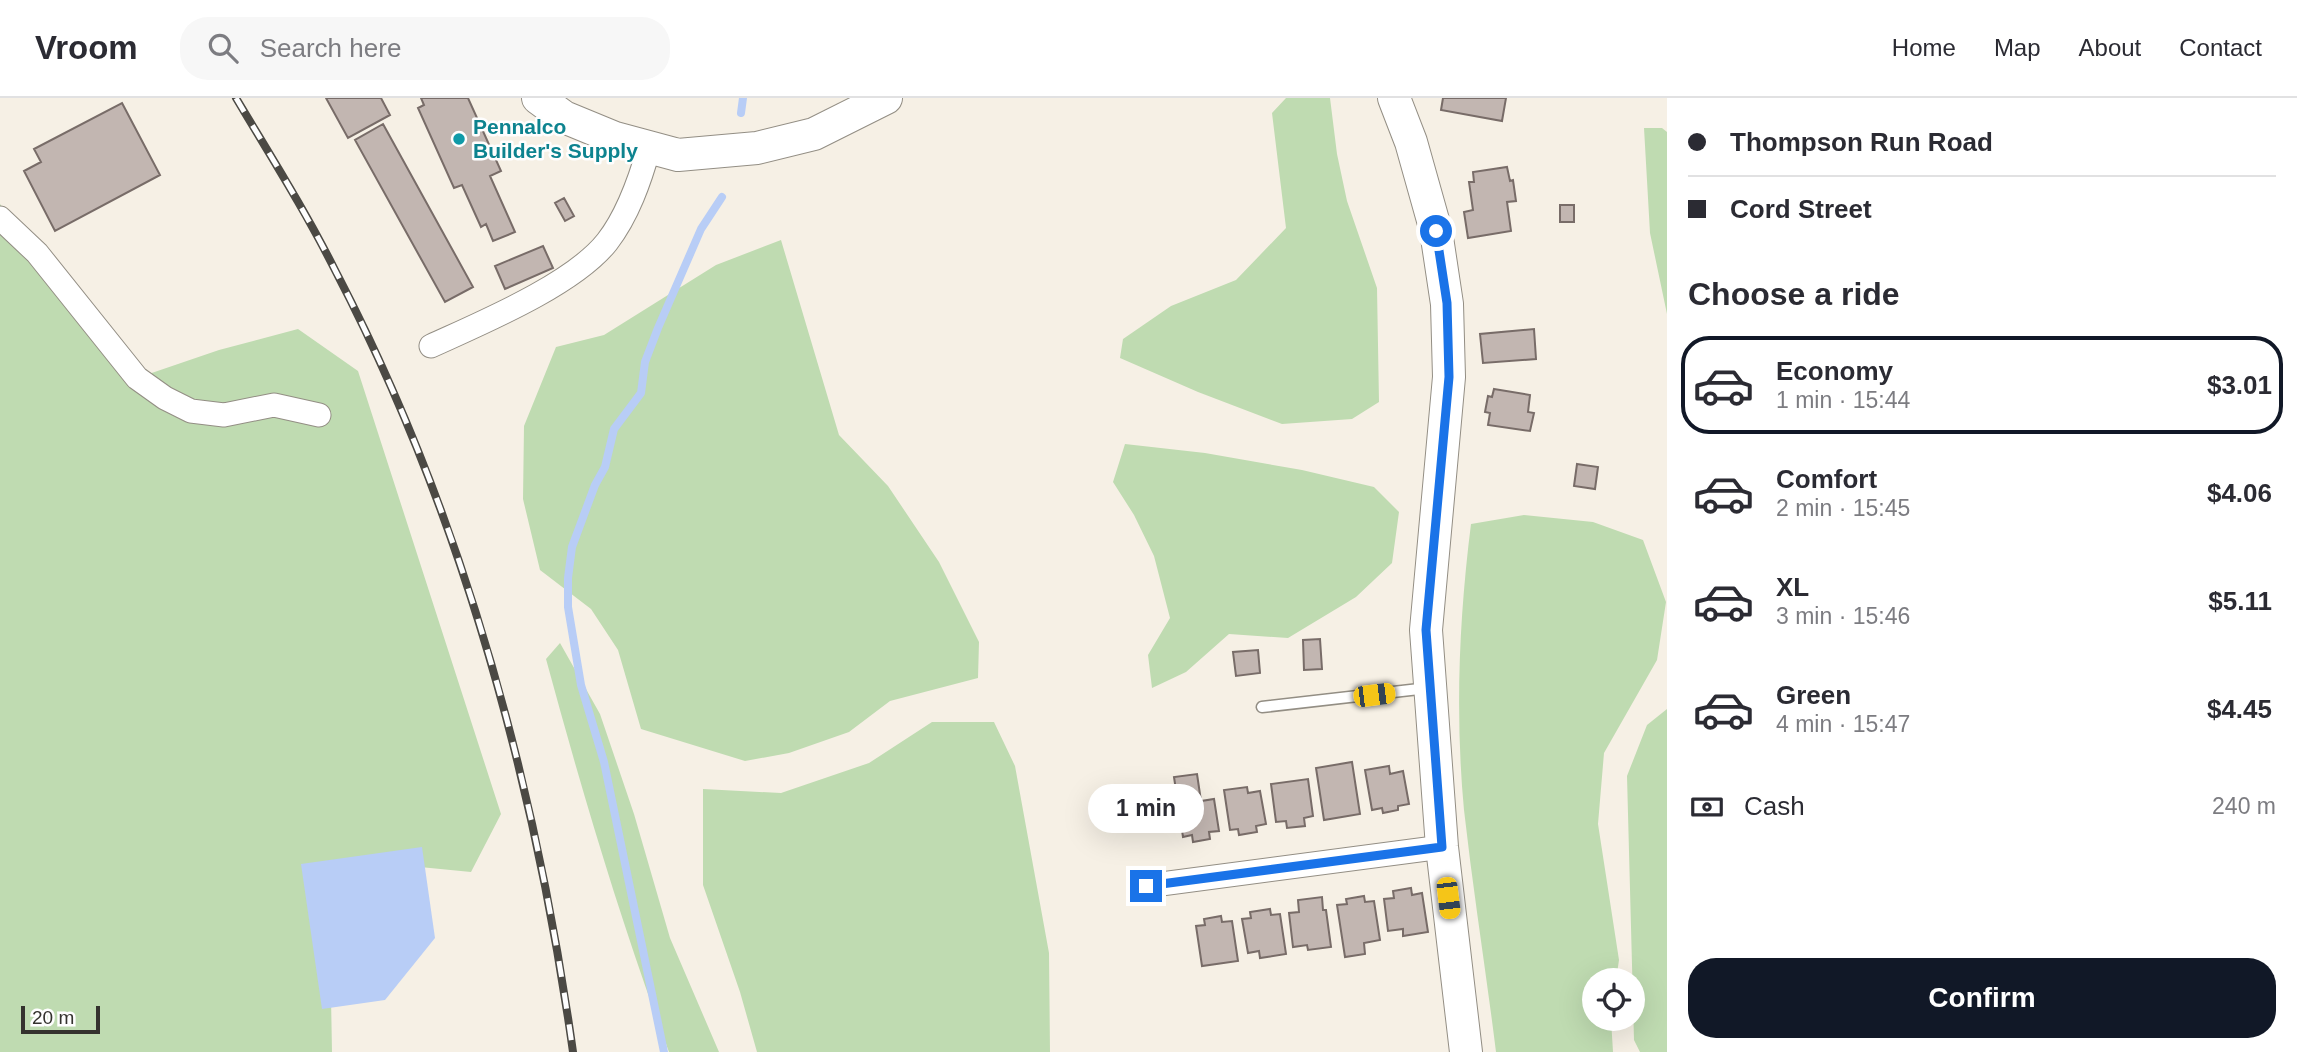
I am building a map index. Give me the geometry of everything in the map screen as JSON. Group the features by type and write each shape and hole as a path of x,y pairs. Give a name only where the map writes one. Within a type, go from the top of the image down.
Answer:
{"street":[{"path":"538,98 564,117 615,138 678,155 757,148 814,134 874,101"},
{"path":"1394,98 1411,142 1436,231 1447,303 1449,377 1426,630 1442,847 1466,1052"},
{"path":"431,346 503,313 580,268 607,242 629,205 641,179 649,148"},
{"path":"0,219 37,253 137,378 165,398 191,411 224,415 274,405 319,415"},
{"path":"1146,886 1442,847"}],"lane":[{"path":"1262,707 1430,688"}],"green space":[{"path":"1286,98 1330,98 1337,154 1347,201 1377,288 1379,402 1352,419 1282,424 1120,358 1123,339 1171,306 1236,280 1286,228 1272,113"},
{"path":"1644,128 1662,128 1667,132 1667,314 1650,233"},
{"path":"0,204 137,378 219,350 298,329 358,371 501,814 471,872 379,863 329,886 332,1052 0,1052"},
{"path":"781,240 839,435 888,486 939,562 979,642 978,678 890,701 849,732 789,753 745,761 641,729 618,650 591,609 540,570 523,499 524,426 556,347 604,335 716,265"},
{"path":"1125,444 1205,453 1302,470 1374,487 1399,512 1392,563 1356,597 1288,638 1229,634 1186,672 1152,688 1148,655 1170,618 1154,556 1134,515 1113,482"},
{"path":"1524,515 1593,522 1643,540 1666,602 1657,660 1604,753 1598,824 1619,960 1618,968 1582,968 1582,1031 1612,1031 1613,1052 1496,1052 1471,871 1461,774 1461,631 1471,524"},
{"path":"560,643 600,714 634,814 670,938 719,1052 669,1052 603,857 546,659"},
{"path":"1667,709 1667,1052 1640,1052 1634,1040 1634,1031 1645,1031 1645,968 1632,968 1627,776 1647,725"},
{"path":"932,722 994,722 1015,766 1049,953 1050,1052 757,1052 740,992 703,885 703,789 781,793 869,763"}],"water":[{"path":"422,847 435,938 385,1000 322,1009 301,864"}],"building":[{"path":"326,98 381,98 390,115 348,138"},
{"name":"Pennalco Builder's Supply","path":"421,98 468,98 501,171 490,176 515,232 493,241 486,224 481,227 462,185 454,188 418,108 424,105"},
{"path":"1443,98 1506,98 1502,121 1441,110"},
{"path":"122,103 160,175 55,231 24,171 41,162 34,149"},
{"path":"383,124 473,287 445,302 355,140"},
{"path":"1507,167 1510,181 1513,180 1516,201 1507,202 1511,231 1468,238 1464,212 1473,210 1469,182 1474,182 1473,172"},
{"path":"564,198 574,216 565,221 555,203"},
{"path":"1560,205 1574,205 1574,222 1560,222"},
{"path":"543,246 553,268 505,289 495,266"},
{"path":"1534,329 1536,359 1483,363 1480,334"},
{"path":"1494,389 1530,395 1528,412 1534,413 1530,431 1488,425 1490,413 1485,412 1488,396 1492,397"},
{"path":"1577,464 1598,467 1595,489 1574,486"},
{"path":"1320,639 1322,669 1304,670 1303,640"},
{"path":"1258,650 1260,673 1236,676 1233,652"},
{"path":"1352,762 1360,814 1324,820 1316,768"},
{"path":"1389,766 1390,774 1403,771 1409,804 1383,813 1382,808 1372,810 1365,770"},
{"path":"1197,774 1201,801 1214,799 1219,831 1209,832 1210,839 1193,842 1192,835 1183,837 1174,777"},
{"path":"1308,779 1313,816 1304,818 1305,826 1287,828 1286,821 1276,822 1271,784"},
{"path":"1247,787 1248,793 1260,791 1266,824 1256,826 1257,832 1239,835 1238,829 1230,830 1224,790"},
{"path":"1411,888 1412,895 1422,893 1428,932 1403,936 1403,929 1388,931 1384,899 1394,898 1393,891"},
{"path":"1364,896 1365,902 1374,901 1380,940 1364,943 1365,954 1345,957 1337,905 1347,904 1346,899"},
{"path":"1322,897 1331,947 1308,950 1307,945 1293,947 1289,913 1299,912 1298,900"},
{"path":"1270,909 1271,915 1280,914 1286,954 1260,958 1259,951 1248,953 1242,919 1251,918 1250,912"},
{"path":"1221,916 1222,922 1232,921 1238,961 1202,966 1196,926 1205,925 1204,919"}],"waterway":[{"path":"741,113 743,98"},
{"path":"664,1052 604,762 581,685 568,607 568,578 572,547 595,485 605,467 614,429 641,393 645,362 658,328 701,229 722,197"}],"railway":[{"path":"236,98 288,184 336,272 381,364 457,555 515,750 538,850 573,1052"}],"place":[{"name":"Pennalco Builder's Supply","path":"459,139"}],"route":[{"path":"1146,886 1442,847 1426,630 1449,377 1447,303 1436,231"}]}
